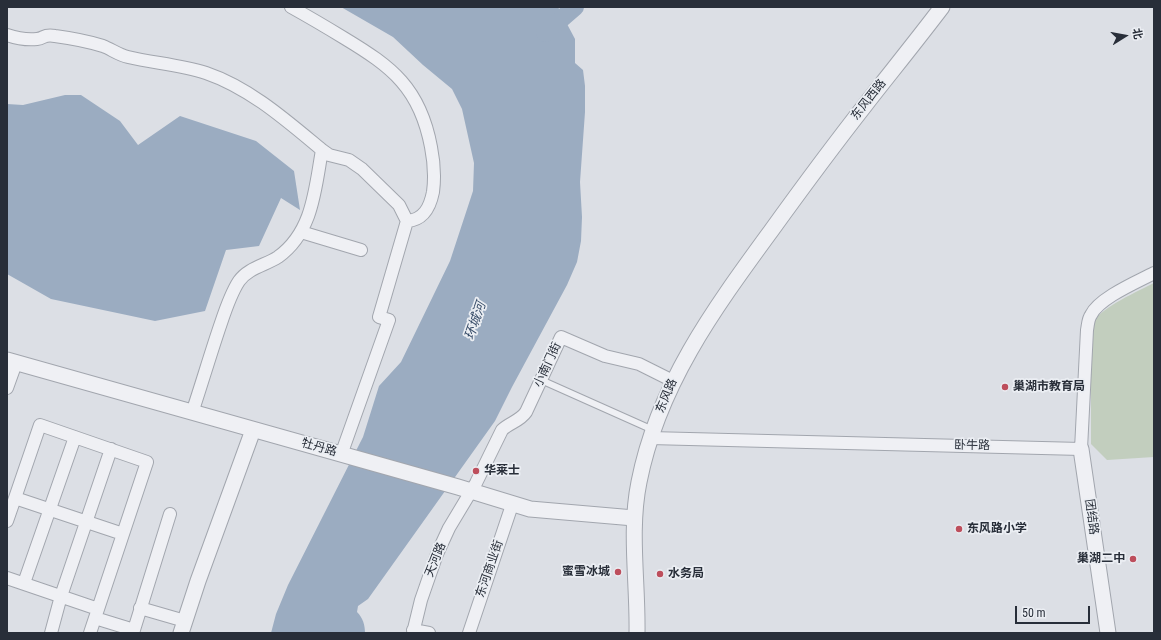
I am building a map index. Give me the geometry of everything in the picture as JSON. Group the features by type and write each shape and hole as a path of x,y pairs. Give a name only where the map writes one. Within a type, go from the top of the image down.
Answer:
{"street":[{"path":"291,7 382,62 406,86 419,106 429,136 433,160 434,180 432,198 428,208 418,218 407,221"},
{"name":"东风西路","path":"798,194 942,7"},
{"path":"7,35 16,38 36,39 45,35 56,36 102,46 120,55 128,57 205,73 228,82 253,97 281,117 329,155 349,160 399,205 407,221 379,317 389,320 341,455"},
{"path":"192,413 218,331 235,288 246,274 285,251 292,245 301,232 313,203 322,150"},
{"name":"东风路","path":"637,633 634,518 639,482 652,434 673,381 688,354 714,312 798,194"},
{"path":"301,232 361,250"},
{"path":"1081,449 1087,330 1090,316 1104,301 1154,274"},
{"name":"小南门街","path":"465,489 502,430 525,414 561,337 605,356 636,363 673,381"},
{"path":"7,388 11,362"},
{"name":"牡丹路","path":"11,362 465,489 512,505 541,511 634,518"},
{"path":"7,521 40,425 147,462 90,633"},
{"path":"140,608 183,627 198,581 253,430"},
{"name":"卧牛路","path":"652,434 1081,449"},
{"path":"24,583 74,437"},
{"path":"51,633 61,596 111,449"},
{"name":"团结路","path":"1081,449 1108,633"},
{"name":"天河路","path":"413,632 421,600 437,554 452,523 465,489"},
{"path":"15,498 123,534"},
{"name":"东河商业街","path":"469,633 512,505"},
{"path":"7,578 61,596 134,631 170,514"},
{"path":"413,632 429,633"}],"lane":[{"path":"541,380 652,434"}],"green space":[{"path":"1154,283 1154,457 1107,460 1091,444 1091,337 1093,325 1098,316 1112,305"}],"water":[{"name":"环城河","path":"341,7 558,7 575,39 575,63 583,70 585,86 585,112 580,182 582,217 581,241 577,262 567,285 495,421 368,599 358,606 357,612 365,627 365,633 271,633 276,614 288,585 363,437 379,386 401,362 450,261 473,191 474,163 462,109 452,89 393,37"},
{"path":"65,95 81,95 120,121 138,145 180,116 256,141 294,171 300,210 281,198 259,246 226,250 205,311 155,321 51,299 7,274 7,104 23,105"}],"waterway":[{"path":"545,33 575,7"}],"place":[{"name":"巢湖市教育局","path":"1005,387"},
{"name":"华莱士","path":"476,471"},
{"name":"东风路小学","path":"959,529"},
{"name":"巢湖二中","path":"1133,559"},
{"name":"蜜雪冰城","path":"618,572"},
{"name":"水务局","path":"660,574"}]}
